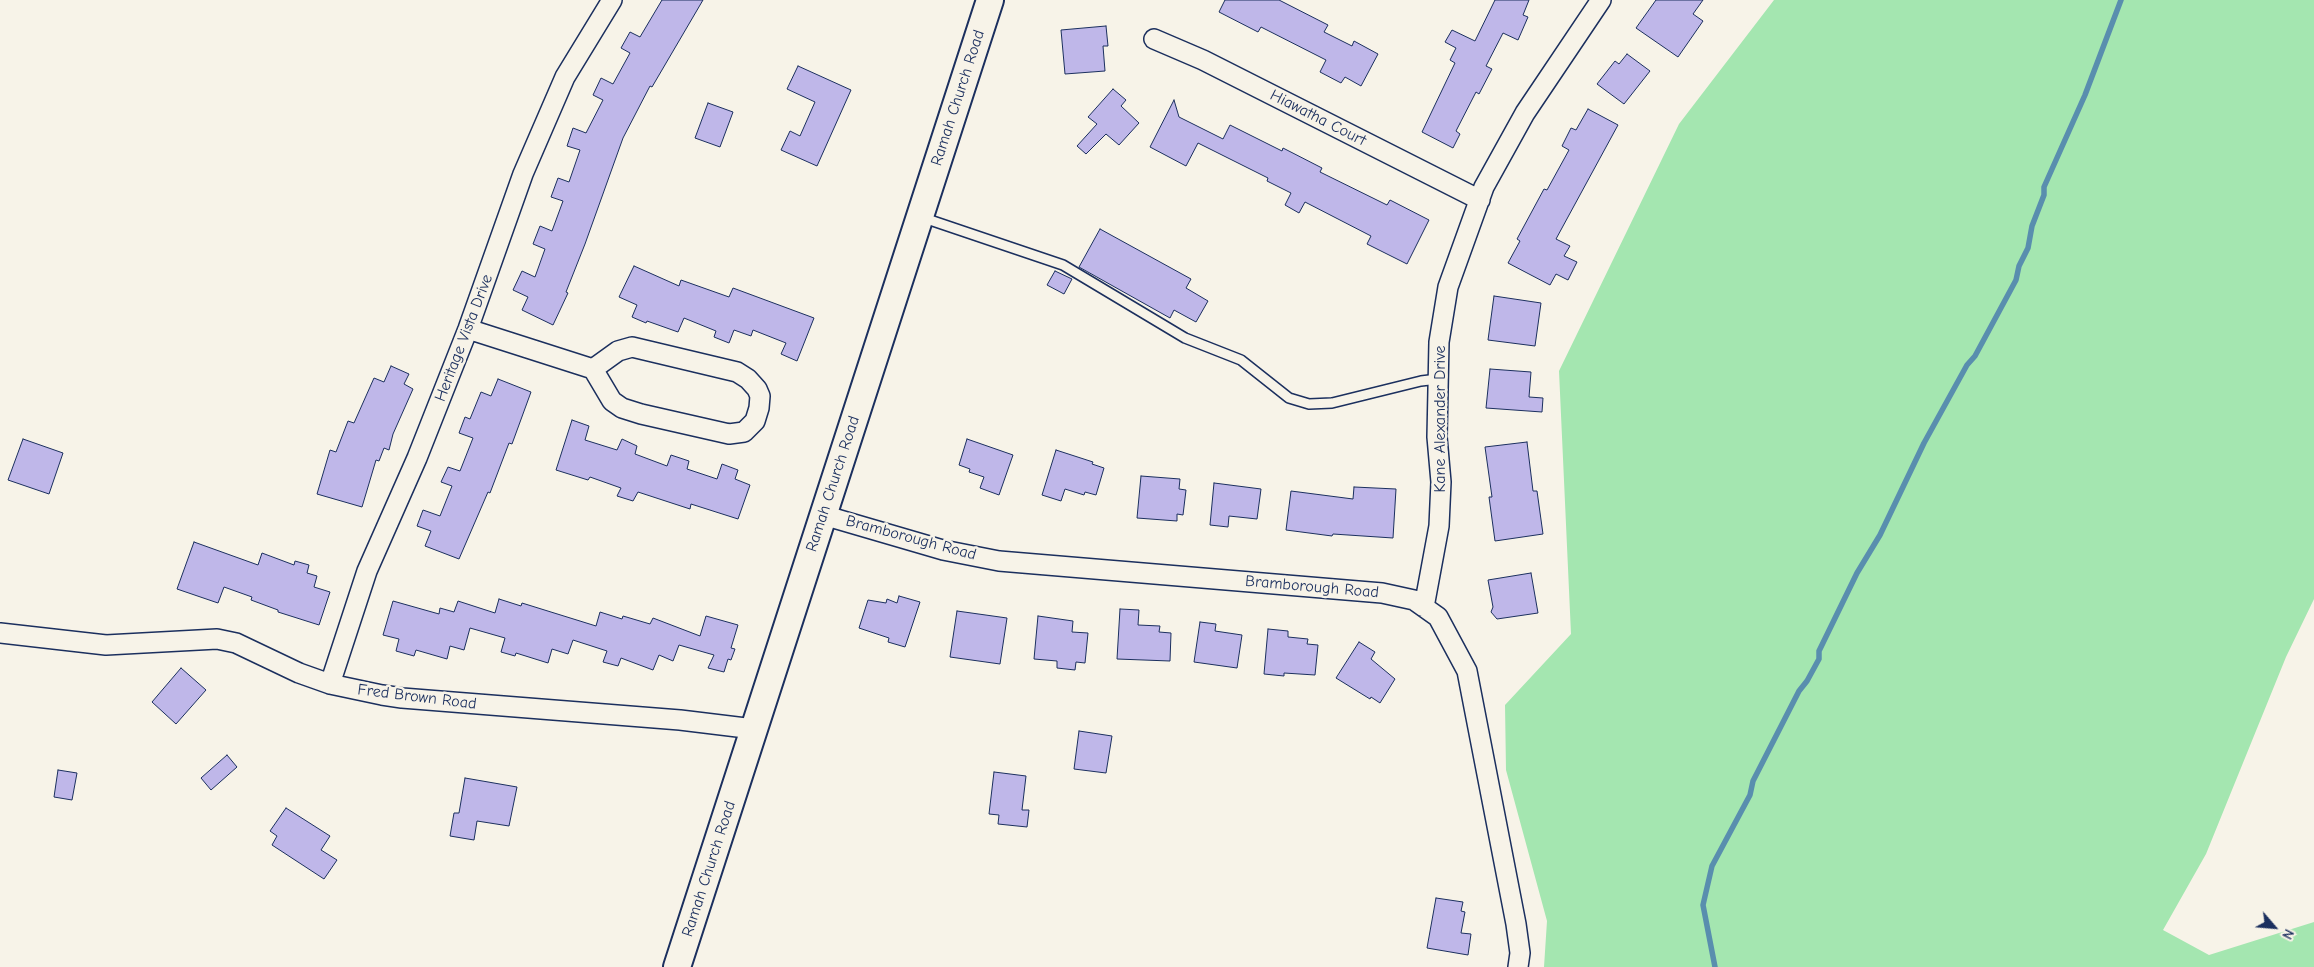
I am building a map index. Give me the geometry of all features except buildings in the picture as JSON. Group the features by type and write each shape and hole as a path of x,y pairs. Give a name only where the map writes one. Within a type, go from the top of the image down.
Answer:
{"main road":[{"name":"Ramah Church Road","path":"677,967 990,0"}],"street":[{"name":"Heritage Vista Drive","path":"330,684 367,571 417,458 468,328 523,174 565,77 612,0"},
{"name":"Kane Alexander Drive","path":"1424,607 1439,526 1441,482 1437,437 1439,342 1448,287 1484,187 1525,113 1601,0"},
{"name":"Hiawatha Court","path":"1154,39 1221,69 1480,200"},
{"path":"468,328 593,369 612,402 622,408 641,414 729,434 744,432 755,421 759,408 760,396 757,389 748,379 737,372 632,347 618,351 593,369"},
{"name":"Bramborough Road","path":"823,515 943,550 999,561 1382,593 1414,600 1438,617 1468,672 1516,924 1520,953 1518,967"},
{"name":"Fred Brown Road","path":"0,633 106,645 217,638 236,643 299,673 358,691 402,698 680,720 754,729"}],"lane":[{"path":"919,216 1063,265 1185,338 1241,360 1290,398 1308,404 1332,404 1420,381 1438,380"}],"green space":[{"path":"1774,0 2314,0 2314,599 2286,657 2206,854 2163,930 2209,955 2314,922 2314,967 1544,967 1547,921 1506,770 1505,705 1571,634 1559,371 1679,124"}],"waterway":[{"path":"1715,967 1703,905 1712,866 1750,795 1753,781 1799,691 1819,659 1819,651 1857,573 1880,535 1924,443 1967,365 1975,356 2016,280 2019,266 2028,248 2032,226 2044,195 2044,187 2085,95 2121,0"}]}
